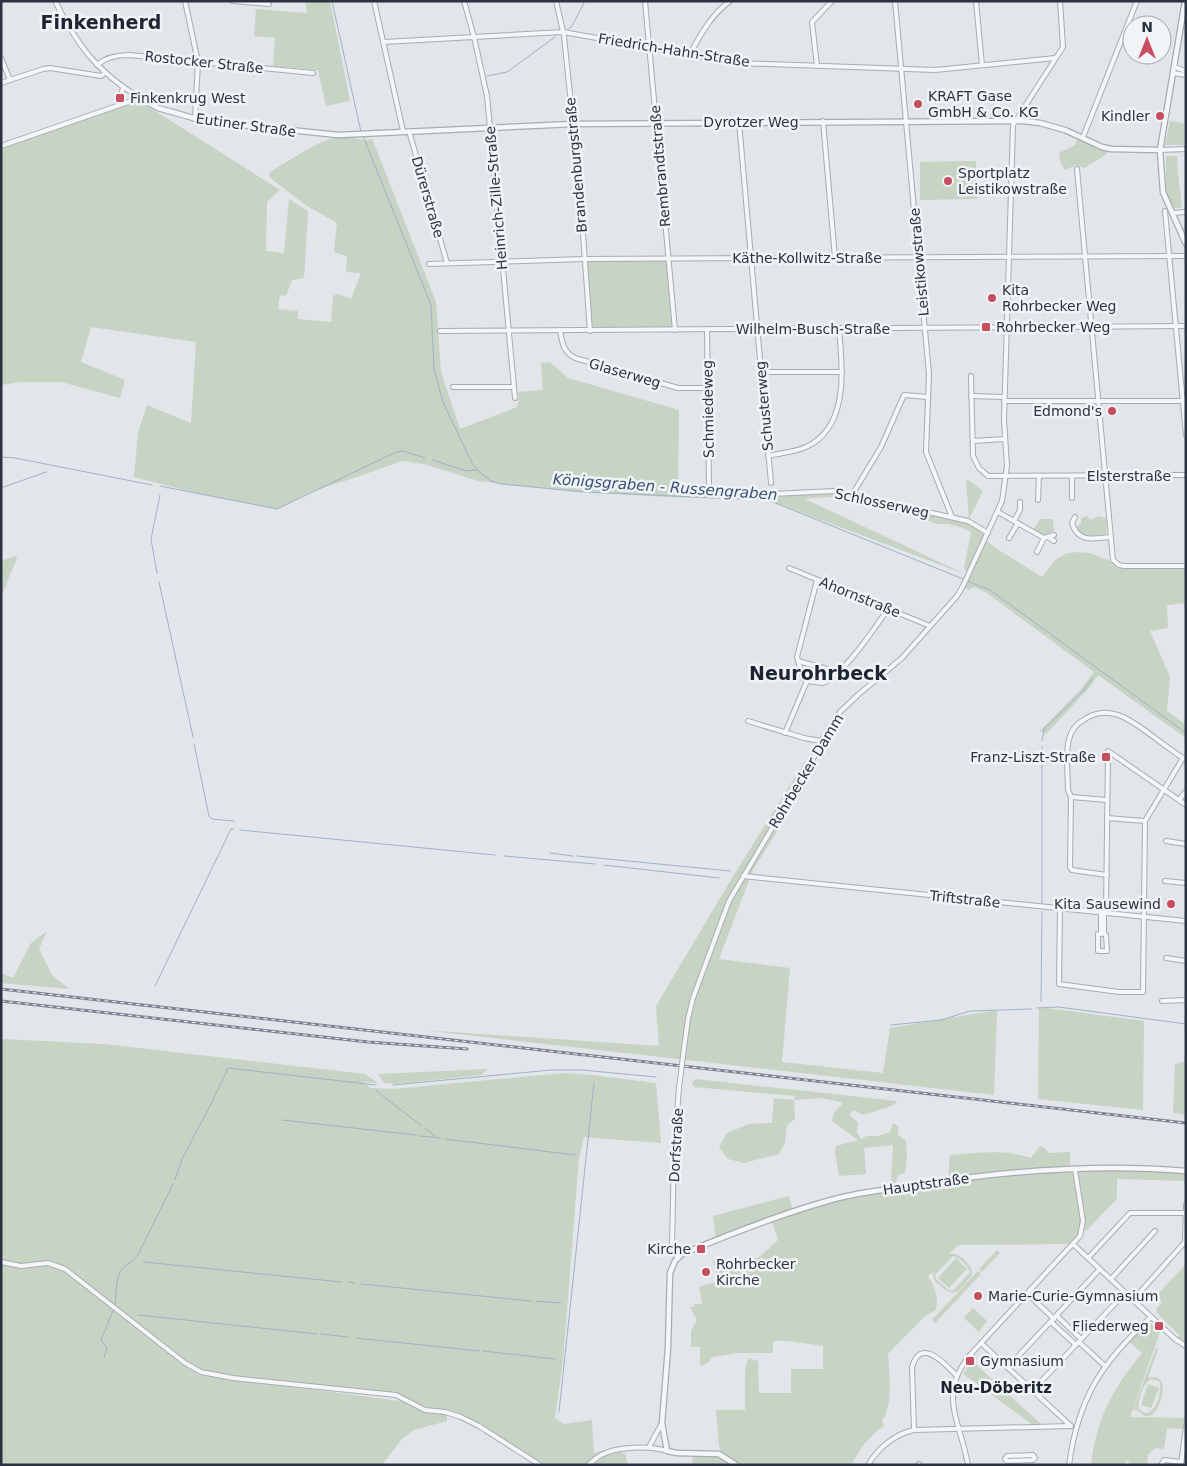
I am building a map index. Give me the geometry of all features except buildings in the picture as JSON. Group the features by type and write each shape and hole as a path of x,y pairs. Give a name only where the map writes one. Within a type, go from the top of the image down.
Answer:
{"street":[{"name":"Eutiner Straße","path":"54,1 76,40 96,65 123,88 158,108 195,119 259,128 338,135"},
{"path":"185,1 198,62 195,119"},
{"path":"232,1 268,4"},
{"name":"Dürerstraße","path":"374,1 406,131 447,262"},
{"name":"Heinrich-Zille-Straße","path":"464,1 487,96 514,398"},
{"name":"Brandenburgstraße","path":"556,1 563,32 573,124 590,331"},
{"name":"Rembrandtstraße","path":"644,1 675,330"},
{"path":"690,54 713,16 730,1"},
{"path":"817,66 812,22 832,1"},
{"name":"Leistikowstraße","path":"895,1 929,374 926,452 952,518"},
{"path":"976,1 982,65"},
{"path":"988,534 1002,501 1007,477 1008,456 1005,439 1004,399 1013,125 1064,43 1060,1"},
{"path":"1083,136 1137,1"},
{"path":"1185,1 1185,12 1172,73 1160,150 1163,192 1186,244"},
{"name":"Friedrich-Hahn-Straße","path":"384,42 563,32 738,63 935,70 1055,58"},
{"name":"Rostocker Straße","path":"96,65 103,59 119,55 313,73"},
{"path":"1,58 10,80"},
{"path":"1174,67 1186,71"},
{"path":"1,83 50,68 101,76 106,73"},
{"path":"1172,73 1186,75"},
{"path":"122,104 120,98 123,88"},
{"path":"1,146 140,98"},
{"path":"823,121 835,258"},
{"name":"Dyrotzer Weg","path":"338,135 573,124 1015,121 1052,126 1083,136 1102,147 1111,149 1160,150"},
{"name":"Schusterweg","path":"739,122 771,483"},
{"path":"1160,150 1186,149"},
{"path":"1077,169 1113,560 1124,566 1186,566"},
{"path":"1165,211 1174,326 1184,401 1186,435"},
{"path":"1172,213 1186,212"},
{"name":"Käthe-Kollwitz-Straße","path":"429,264 502,260 584,259 1186,256"},
{"name":"Wilhelm-Busch-Straße","path":"440,331 1186,326"},
{"path":"768,456 805,448 823,434 835,415 842,381 838,328"},
{"name":"Glaserweg","path":"560,330 566,353 575,358 678,388 708,388"},
{"name":"Schmiedeweg","path":"707,330 709,488"},
{"path":"761,372 842,372"},
{"name":"Elsterstraße","path":"971,376 973,456 978,468 988,476 1186,475"},
{"path":"453,387 513,386"},
{"path":"852,496 881,447 904,395 927,398"},
{"path":"971,396 1004,399 1184,401"},
{"path":"973,441 1005,439"},
{"path":"1038,476 1038,500"},
{"name":"Elsterstraße","path":"1072,476 1072,498"},
{"name":"Schlosserweg","path":"772,494 834,491 968,521 988,534"},
{"path":"1009,538 1020,510 1020,502"},
{"path":"998,512 1054,541"},
{"path":"1075,517 1072,523 1079,536 1088,539 1111,536"},
{"name":"Rohrbecker Damm","path":"743,876 813,759 821,741 840,712 902,658 957,596 988,534"},
{"path":"1037,552 1046,538 1054,535"},
{"name":"Ahornstraße","path":"789,568 930,626"},
{"path":"817,580 798,656 803,678 807,681 823,684 838,672 863,644 888,609"},
{"path":"798,661 838,672"},
{"path":"785,733 807,681"},
{"path":"1060,908 1059,984 1120,992 1143,992 1145,821 1183,758 1129,719 1121,715 1105,712 1090,715 1076,726 1069,739 1068,790 1071,797 1070,867 1072,870 1107,875"},
{"path":"748,721 785,733 821,741"},
{"path":"1102,934 1107,875 1108,751 1186,805"},
{"path":"1179,800 1186,791"},
{"path":"1071,797 1107,800"},
{"path":"1107,818 1145,821"},
{"path":"1166,841 1186,844"},
{"name":"Triftstraße","path":"743,876 1186,921"},
{"name":"Dorfstraße","path":"678,1258 672,1246 675,1143 679,1088 689,1012 726,908 743,876"},
{"path":"1165,881 1186,883"},
{"path":"1166,958 1186,961"},
{"path":"1162,1001 1186,1000"},
{"name":"Hauptstraße","path":"678,1258 682,1254 792,1211 841,1197 963,1178 1037,1170 1151,1168 1186,1172"},
{"path":"968,1465 952,1404 952,1393 957,1376 963,1364 1074,1245 1080,1236 1084,1226 1075,1170"},
{"path":"1133,1300 1184,1244 1186,1240 1186,1205"},
{"path":"1088,1258 1130,1213 1186,1213"},
{"path":"1111,1279 1155,1231"},
{"path":"1074,1245 1175,1339 1186,1346"},
{"path":"667,1451 662,1422 668,1348 670,1273 678,1258"},
{"path":"1,1262 21,1266 48,1263 65,1269 185,1363 201,1372 233,1378 396,1395 425,1410 445,1412 461,1417 479,1426 540,1465"},
{"path":"1008,1367 1100,1269"},
{"path":"1032,1390 1125,1293"},
{"path":"1028,1294 1104,1366"},
{"path":"1069,1465 1076,1428 1088,1395 1104,1366 1124,1342 1151,1317"},
{"path":"1054,1319 1078,1342"},
{"path":"982,1343 1070,1426"},
{"path":"914,1430 912,1366 914,1360 921,1354 930,1353 957,1376"},
{"path":"649,1447 662,1422"},
{"path":"868,1465 884,1446 904,1433 914,1430 1070,1426 1076,1428"},
{"path":"1161,1465 1164,1460 1181,1463 1186,1426"},
{"path":"588,1465 602,1454 649,1447 677,1453 719,1454 736,1465"}],"green space":[{"path":"305,1 330,1 350,101 326,106 318,70 273,66 275,38 254,36 256,9 307,13"},
{"path":"138,100 280,190 267,202 266,251 284,253 289,199 308,211 304,278 292,280 286,296 280,295 278,309 298,311 298,319 331,322 333,296 338,294 351,299 361,273 346,272 347,256 334,252 337,223 307,206 269,177 270,172 329,139 344,136 365,141 372,138 436,302 441,372 460,429 517,407 518,392 543,390 541,363 550,362 568,378 679,410 678,493 832,494 968,523 986,536 986,540 994,547 1042,577 1055,560 1065,554 1077,552 1090,553 1122,567 1185,567 1186,603 1167,605 1168,628 1150,631 1170,677 1167,711 1186,725 1186,738 1098,675 1089,688 1046,734 1040,731 1082,688 1094,672 987,593 974,587 969,590 964,587 969,576 964,568 971,532 949,524 937,524 921,518 828,497 805,499 965,574 773,502 763,500 666,497 513,485 478,481 424,464 402,461 313,491 277,509 188,491 134,477 138,432 147,405 191,423 196,342 91,327 81,362 125,380 120,398 61,382 21,382 1,385 1,149"},
{"path":"1170,121 1184,123 1184,145 1165,145"},
{"path":"1079,137 1108,151 1104,156 1084,168 1076,165 1065,170 1061,164 1059,153 1075,145"},
{"path":"1166,156 1177,156 1182,208 1174,208 1166,192"},
{"name":"Sportplatz Leistikowstraße","path":"976,161 977,199 920,200 920,162"},
{"path":"667,260 673,329 593,330 586,261"},
{"path":"966,480 983,491 969,519"},
{"path":"1088,516 1090,520 1099,516 1107,519 1106,534 1085,536 1076,532 1077,527 1081,523 1081,518"},
{"path":"1040,519 1053,519 1054,534 1045,536 1033,530"},
{"path":"15,556 17,558 1,597 1,561"},
{"path":"805,761 809,780 753,870 719,959 790,968 782,1062 883,1073 890,1028 997,1010 994,1095 423,1030 659,1046 656,1006 729,883"},
{"path":"47,931 39,949 52,975 69,989 1,983 1,973 13,978 31,943"},
{"path":"1039,1007 1144,1021 1143,1110 1038,1099"},
{"path":"1,1039 104,1044 365,1074 378,1083 363,1082 370,1088 394,1089 563,1073 656,1083 661,1143 584,1137 579,1158 563,1361 555,1418 564,1424 592,1420 594,1454 612,1448 613,1450 596,1456 584,1465 542,1465 470,1419 447,1410 447,1421 414,1430 401,1440 382,1465 1,1465","holes":["184,1373 301,1383 399,1395 408,1402"]},
{"path":"1186,1061 1186,1115 1173,1113 1175,1064"},
{"path":"488,1069 481,1075 396,1084 384,1083 378,1074"},
{"path":"695,1079 897,1101 894,1105 864,1115 853,1110 849,1115 858,1122 857,1133 861,1139 867,1136 878,1136 890,1132 893,1123 898,1126 898,1135 906,1141 905,1173 898,1175 896,1182 891,1186 893,1145 864,1148 866,1174 839,1176 835,1152 836,1146 858,1140 832,1121 834,1113 842,1104 841,1102 821,1098 794,1100 795,1096 694,1087 692,1084"},
{"path":"774,1098 794,1100 795,1119 787,1125 785,1143 779,1154 744,1163 728,1159 719,1147 727,1133 749,1124 772,1123"},
{"path":"1040,1146 1046,1149 1048,1153 1070,1152 1070,1166 1067,1171 1074,1173 1115,1170 1157,1171 1185,1174 1185,1181 1117,1179 1117,1199 1086,1231 1081,1230 1069,1244 958,1245 949,1254 956,1254 964,1260 971,1267 972,1275 958,1291 954,1292 950,1292 946,1290 934,1280 933,1272 928,1276 936,1293 936,1310 925,1316 888,1354 890,1380 888,1406 882,1421 884,1426 865,1443 852,1465 739,1465 719,1452 721,1447 719,1447 716,1410 745,1410 745,1372 748,1358 758,1361 759,1393 791,1393 791,1369 823,1369 823,1346 773,1341 773,1353 739,1353 712,1357 708,1363 700,1366 700,1347 691,1347 691,1331 697,1320 690,1307 694,1307 694,1304 702,1304 699,1287 719,1281 712,1260 715,1262 758,1258 778,1240 771,1219 716,1240 713,1216 789,1196 793,1212 832,1201 948,1181 950,1155 1011,1153 1031,1158","holes":["953,1256 963,1262 970,1272 954,1290 950,1291 936,1279 935,1275"]},
{"path":"997,1250 1000,1253 982,1272 979,1269"},
{"path":"956,1258 967,1269 949,1288 938,1278"},
{"path":"1186,1264 1186,1346 1175,1339 1179,1335 1156,1312 1156,1309 1162,1302 1156,1296"},
{"path":"978,1271 981,1274 935,1323 932,1320"},
{"path":"973,1308 987,1321 979,1332 964,1318"},
{"path":"1149,1322 1160,1332 1130,1417 1186,1418 1182,1429 1167,1428 1164,1449 1155,1448 1148,1455 1147,1465 1131,1465 1127,1460 1123,1465 1091,1465 1097,1433 1108,1405 1122,1379 1142,1353 1128,1340"},
{"path":"1156,1348 1158,1349 1148,1378 1160,1380 1163,1385 1162,1398 1156,1410 1149,1416 1144,1416 1137,1410 1133,1410","holes":["1151,1379 1159,1381 1159,1398 1153,1409 1144,1413 1139,1409 1143,1388"]},
{"path":"972,1361 1042,1425 1033,1425 963,1374"},
{"path":"1148,1384 1159,1388 1151,1408 1141,1405"},
{"path":"620,1452 625,1454 628,1465 593,1465 604,1456"},
{"path":"693,1455 718,1456 733,1465 692,1465"}],"waterway":[{"path":"332,1 361,132"},
{"path":"568,29 572,26 585,1"},
{"path":"487,76 507,72 555,37"},
{"name":"Königsgraben - Russengraben","path":"363,136 431,305 434,369 443,402 472,463 477,470 491,481 501,484 584,492 773,502 963,579"},
{"path":"160,486 277,509 396,452 403,451 425,458"},
{"path":"1,457 15,458 152,485"},
{"path":"433,460 466,471 476,470"},
{"path":"1,488 46,472"},
{"path":"157,573 151,539 160,495"},
{"name":"Königsgraben - Russengraben","path":"967,581 990,590 1186,733"},
{"path":"159,582 193,737"},
{"path":"1042,741 1044,729 1084,690 1093,678"},
{"path":"194,744 209,816 212,819 234,821"},
{"path":"1042,747 1042,903"},
{"path":"155,986 231,829 234,829"},
{"path":"240,830 495,855"},
{"path":"550,853 573,856"},
{"path":"504,856 595,864"},
{"path":"577,856 730,871"},
{"path":"604,865 719,878"},
{"path":"1041,1001 1042,912"},
{"path":"1037,1008 1058,1007 1186,1024"},
{"path":"891,1025 941,1020 970,1011 1031,1009"},
{"path":"175,1180 182,1159 228,1068 376,1085"},
{"path":"393,1085 551,1070 582,1070 656,1077"},
{"path":"559,1412 594,1083"},
{"path":"375,1090 422,1126"},
{"path":"282,1120 416,1135"},
{"path":"425,1128 436,1137"},
{"path":"420,1136 441,1138"},
{"path":"445,1139 575,1155"},
{"path":"115,1304 117,1280 120,1271 138,1255 173,1184"},
{"path":"144,1262 341,1282"},
{"path":"348,1282 354,1283"},
{"path":"361,1284 531,1301"},
{"path":"536,1301 560,1303"},
{"path":"104,1358 107,1348 101,1340 113,1311"},
{"path":"138,1315 317,1334"},
{"path":"321,1334 348,1337"},
{"path":"356,1338 479,1351"},
{"path":"483,1351 555,1359"}],"railway":[{"path":"1,989 1186,1123"},
{"path":"1,1001 368,1042 467,1049"}],"place":[{"name":"Finkenkrug West","path":"120,98"},
{"name":"KRAFT Gase GmbH & Co. KG","path":"918,104"},
{"name":"Kindler","path":"1160,116"},
{"name":"Sportplatz Leistikowstraße","path":"948,181"},
{"name":"Kita Rohrbecker Weg","path":"992,298"},
{"name":"Rohrbecker Weg","path":"986,327"},
{"name":"Edmond's","path":"1112,411"},
{"name":"Franz-Liszt-Straße","path":"1106,757"},
{"name":"Kita Sausewind","path":"1171,904"},
{"name":"Kirche","path":"701,1249"},
{"name":"Rohrbecker Kirche","path":"706,1272"},
{"name":"Marie-Curie-Gymnasium","path":"978,1296"},
{"name":"Fliederweg","path":"1159,1326"},
{"name":"Gymnasium","path":"970,1361"}],"district":[{"name":"Finkenherd","path":"101,22"},
{"name":"Neurohrbeck","path":"818,673"},
{"name":"Neu-Döberitz","path":"996,1388"}]}
